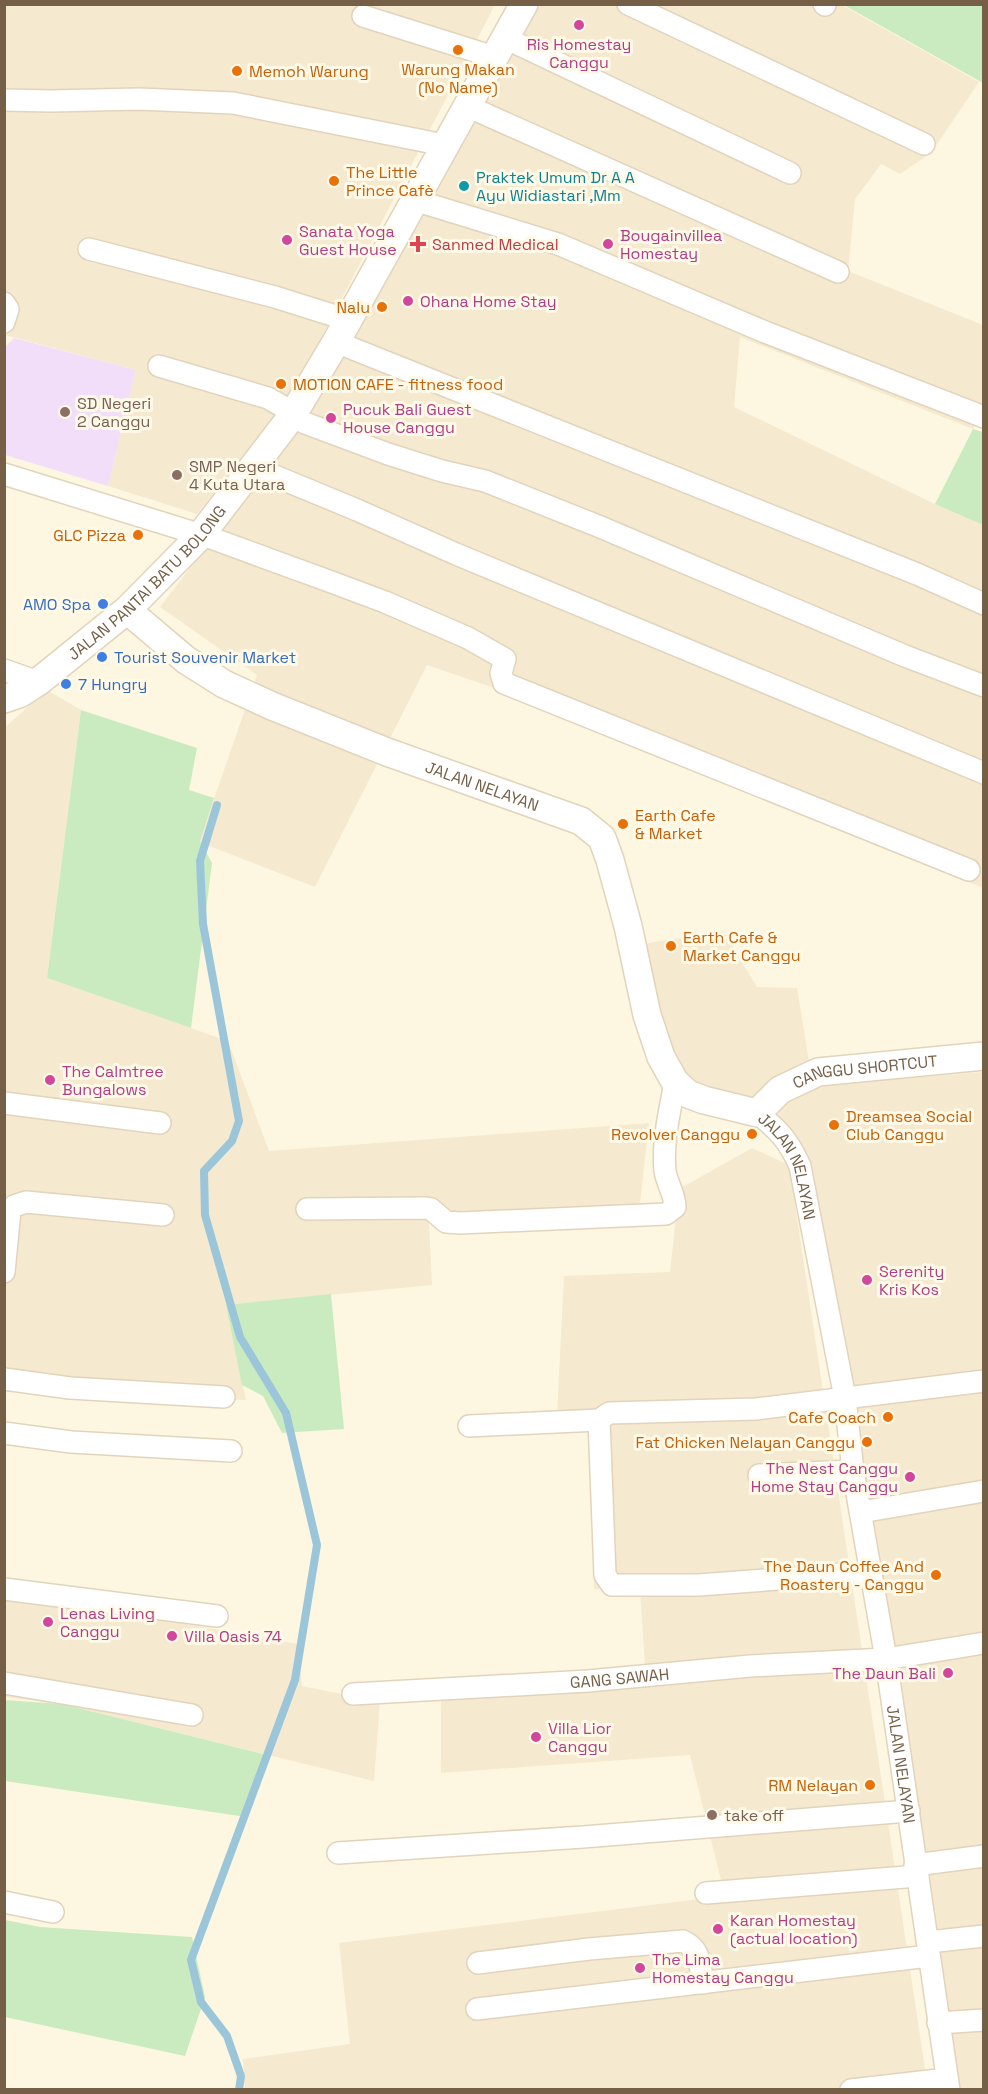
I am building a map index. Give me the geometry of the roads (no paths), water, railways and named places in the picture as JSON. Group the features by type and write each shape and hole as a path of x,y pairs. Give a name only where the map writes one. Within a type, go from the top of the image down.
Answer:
{"street":[{"name":"JALAN PANTAI BATU BOLONG","path":"17,695 127,610 200,536 293,414 342,331 524,4"},
{"path":"628,4 924,144"},
{"path":"363,16 500,47 790,173"},
{"path":"4,100 139,99 233,103 444,145"},
{"path":"467,106 838,272"},
{"path":"414,200 558,244 765,332 984,417"},
{"path":"89,249 275,297 342,331 984,604"},
{"path":"4,303 8,309 4,322"},
{"path":"159,366 268,399 305,423 388,454 442,471 485,481 598,526 906,656 984,686"},
{"path":"253,467 984,772"},
{"path":"4,474 211,538 385,602 468,638 505,659 501,673 504,683 969,870"},
{"name":"JALAN NELAYAN","path":"127,610 186,660 224,684 272,706 387,752 581,821 602,838 610,860 628,926 647,1015 661,1057 675,1082 688,1094 757,1113 778,1129 790,1145 800,1166 844,1398 909,1810 948,2084"},
{"path":"4,670 17,695"},
{"name":"CANGGU SHORTCUT","path":"757,1113 780,1090 818,1072 984,1056"},
{"path":"307,1209 424,1208 435,1212 446,1222 460,1223 666,1214 675,1207 675,1196 665,1174 664,1150 675,1082"},
{"path":"4,1103 160,1123"},
{"path":"4,1272 10,1211 14,1206 26,1202 163,1215"},
{"path":"4,1379 70,1388 224,1397"},
{"path":"469,1426 598,1420 609,1413 756,1409 984,1381"},
{"path":"598,1420 605,1575 612,1585 699,1585 872,1572"},
{"path":"4,1433 71,1442 231,1452"},
{"path":"759,1475 854,1471"},
{"path":"861,1512 984,1491"},
{"path":"4,1589 217,1616"},
{"name":"GANG SAWAH","path":"353,1694 588,1681 750,1666 886,1659 984,1643"},
{"path":"4,1683 192,1715"},
{"path":"338,1853 583,1837 909,1810"},
{"path":"706,1893 916,1870 984,1856"},
{"path":"4,1902 53,1912"},
{"path":"477,2009 702,1983 928,1949 984,1936"},
{"path":"478,1963 683,1941 692,1945 698,1954 702,1983"},
{"path":"938,2023 984,2020"},
{"path":"851,2090 948,2084"}],"waterway":[{"path":"217,805 200,861 203,924 239,1121 232,1141 204,1171 205,1215 240,1337 286,1413 317,1545 295,1680 191,1960 201,2002 227,2036 241,2076 239,2090"}],"place":[{"name":"Ris Homestay Canggu","path":"579,25"},
{"name":"Warung Makan (No Name)","path":"458,50"},
{"name":"Memoh Warung","path":"237,71"},
{"name":"The Little Prince Cafè","path":"334,181"},
{"name":"Praktek Umum Dr A A Ayu Widiastari ,Mm","path":"464,186"},
{"name":"Sanata Yoga Guest House","path":"287,240"},
{"name":"Sanmed Medical","path":"418,244"},
{"name":"Bougainvillea Homestay","path":"608,244"},
{"name":"Ohana Home Stay","path":"408,301"},
{"name":"Nalu","path":"382,307"},
{"name":"MOTION CAFE - fitness food","path":"281,384"},
{"name":"SD Negeri 2 Canggu","path":"65,412"},
{"name":"Pucuk Bali Guest House Canggu","path":"331,418"},
{"name":"SMP Negeri 4 Kuta Utara","path":"177,475"},
{"name":"GLC Pizza","path":"138,535"},
{"name":"AMO Spa","path":"103,604"},
{"name":"Tourist Souvenir Market","path":"102,657"},
{"name":"7 Hungry","path":"66,684"},
{"name":"Earth Cafe & Market","path":"623,824"},
{"name":"Earth Cafe & Market Canggu","path":"671,946"},
{"name":"The Calmtree Bungalows","path":"50,1080"},
{"name":"Dreamsea Social Club Canggu","path":"834,1125"},
{"name":"Revolver Canggu","path":"752,1134"},
{"name":"Serenity Kris Kos","path":"867,1280"},
{"name":"Cafe Coach","path":"888,1417"},
{"name":"Fat Chicken Nelayan Canggu","path":"867,1442"},
{"name":"The Nest Canggu Home Stay Canggu","path":"910,1477"},
{"name":"The Daun Coffee And Roastery - Canggu","path":"936,1575"},
{"name":"Lenas Living Canggu","path":"48,1622"},
{"name":"Villa Oasis 74","path":"172,1636"},
{"name":"The Daun Bali","path":"948,1673"},
{"name":"Villa Lior Canggu","path":"536,1737"},
{"name":"RM Nelayan","path":"870,1785"},
{"name":"take off","path":"712,1815"},
{"name":"Karan Homestay (actual location)","path":"718,1929"},
{"name":"The Lima Homestay Canggu","path":"640,1968"}]}
